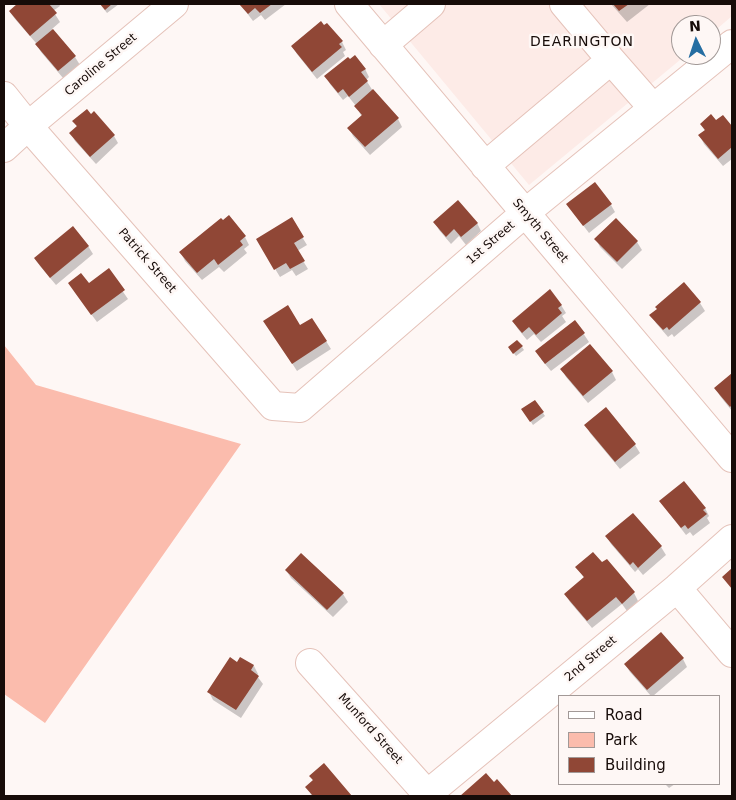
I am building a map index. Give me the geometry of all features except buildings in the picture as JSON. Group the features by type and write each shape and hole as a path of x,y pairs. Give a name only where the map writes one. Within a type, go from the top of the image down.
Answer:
{"street":[{"name":"Caroline Street","path":"4,148 174,4"},
{"name":"Smyth Street","path":"349,4 732,458"},
{"path":"384,45 431,4"},
{"path":"564,4 653,108"},
{"name":"1st Street","path":"300,408 525,214 732,44"},
{"path":"485,166 611,60"},
{"name":"Patrick Street","path":"4,96 28,126 273,406 300,408"},
{"name":"2nd Street","path":"427,795 677,588 732,539"},
{"path":"677,588 732,653"},
{"name":"Munford Street","path":"310,663 427,795"}],"shaded area":[{"path":"379,4 732,4 732,16 721,25 721,15 671,15 671,65 674,65 529,185"}],"green space":[{"path":"4,345 36,385 241,444 45,723 4,694"}],"district":[{"name":"DEARINGTON","path":"582,42"}]}
